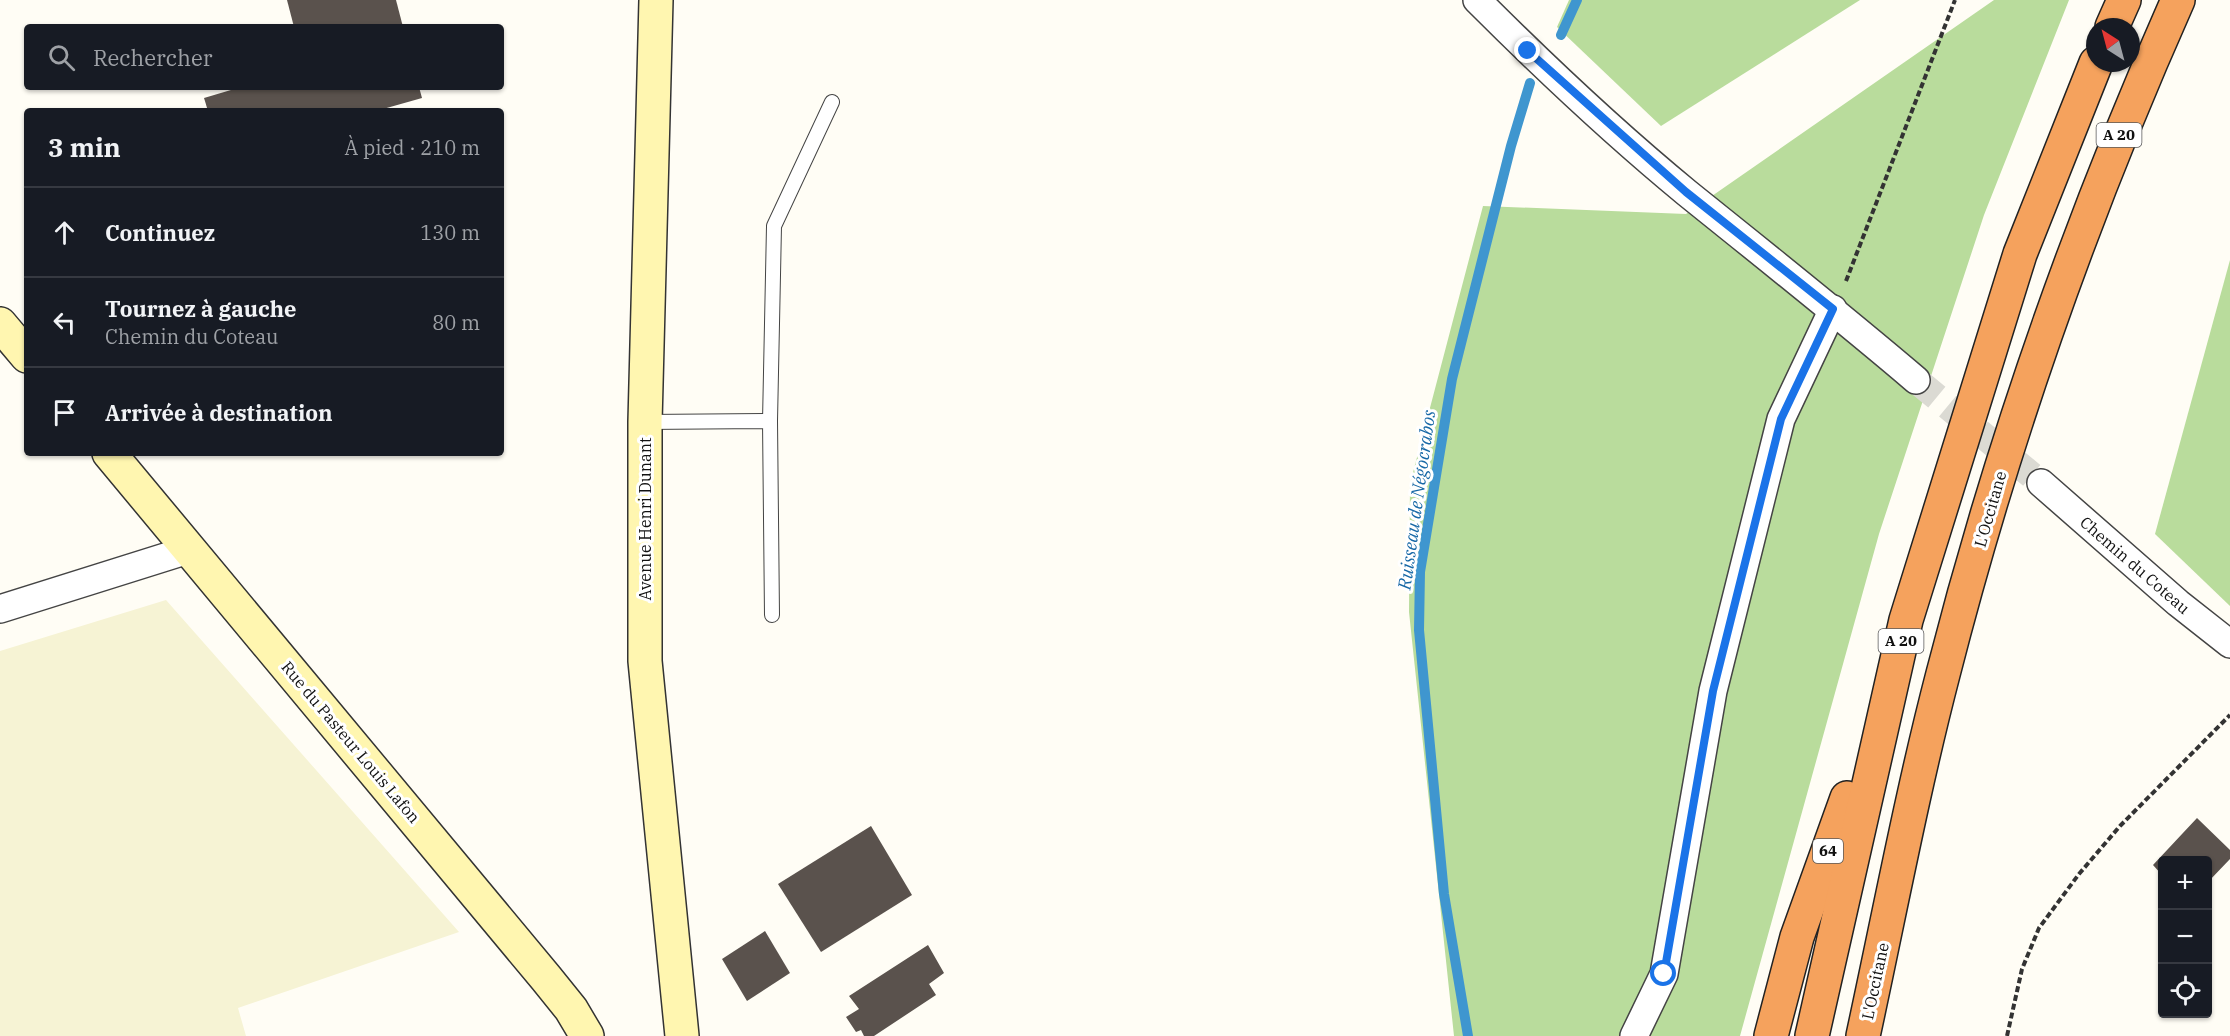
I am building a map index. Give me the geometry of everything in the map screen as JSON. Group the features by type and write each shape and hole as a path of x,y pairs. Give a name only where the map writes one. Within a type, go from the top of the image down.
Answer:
{"highway":[{"path":"2116,18 2124,0"},
{"name":"L'Occitane","path":"1863,1036 1943,675 2000,474 2066,272 2125,119 2178,0"},
{"name":"A 20","path":"1812,1036 1894,669 1960,439 2020,254 2092,72"},
{"name":"64","path":"1771,1036 1797,938 1894,669"}],"main road":[{"name":"Avenue Henri Dunant","path":"656,0 645,422 645,661 682,1036"},
{"path":"0,324 24,352"},
{"name":"Rue du Pasteur Louis Lafon","path":"112,456 571,1009 587,1036"}],"street":[{"path":"1477,0 1528,51 1686,192 1833,309 1916,380"},
{"path":"1634,1036 1664,974 1713,691 1781,419 1833,309"},
{"name":"Chemin du Coteau","path":"2042,483 2178,603 2230,644"},
{"path":"0,609 191,549"}],"lane":[{"path":"772,615 770,421 774,226 832,102"},
{"path":"645,422 770,421"}],"path":[{"path":"1833,309 1859,252 1955,0"},
{"path":"2007,1036 2022,969 2039,928 2079,874 2120,826 2230,715"}],"shaded area":[{"path":"166,600 459,932 238,1008 246,1036 0,1036 0,651"}],"green space":[{"path":"1569,0 1860,0 1661,126 1557,27"},
{"path":"1994,0 2069,0 1984,215 1879,534 1740,1036 1454,1036 1409,612 1410,484 1483,206 1686,214"},
{"path":"2230,260 2230,606 2155,534"}],"building":[{"path":"287,0 396,0 402,24 293,24"},
{"path":"231,90 420,90 422,98 387,108 207,108 204,98"},
{"path":"2197,818 2230,850 2230,859 2212,878 2212,856 2161,856"},
{"path":"871,826 912,895 821,952 778,884"},
{"path":"2158,860 2158,871 2153,865"},
{"path":"765,931 790,973 747,1001 722,959"},
{"path":"928,945 944,973 929,984 936,995 874,1036 864,1036 861,1030 856,1032 846,1017 859,1009 849,996"}],"waterway":[{"name":"Ruisseau de Négocrabos","path":"1561,35 1577,0"},
{"name":"Ruisseau de Négocrabos","path":"1468,1036 1444,894 1419,630 1420,572 1452,379 1511,146 1530,83"}],"tunnel":[{"path":"1916,380 2041,483"}],"route":[{"path":"1528,51 1686,192 1833,309 1781,419 1713,691 1664,974"}]}
